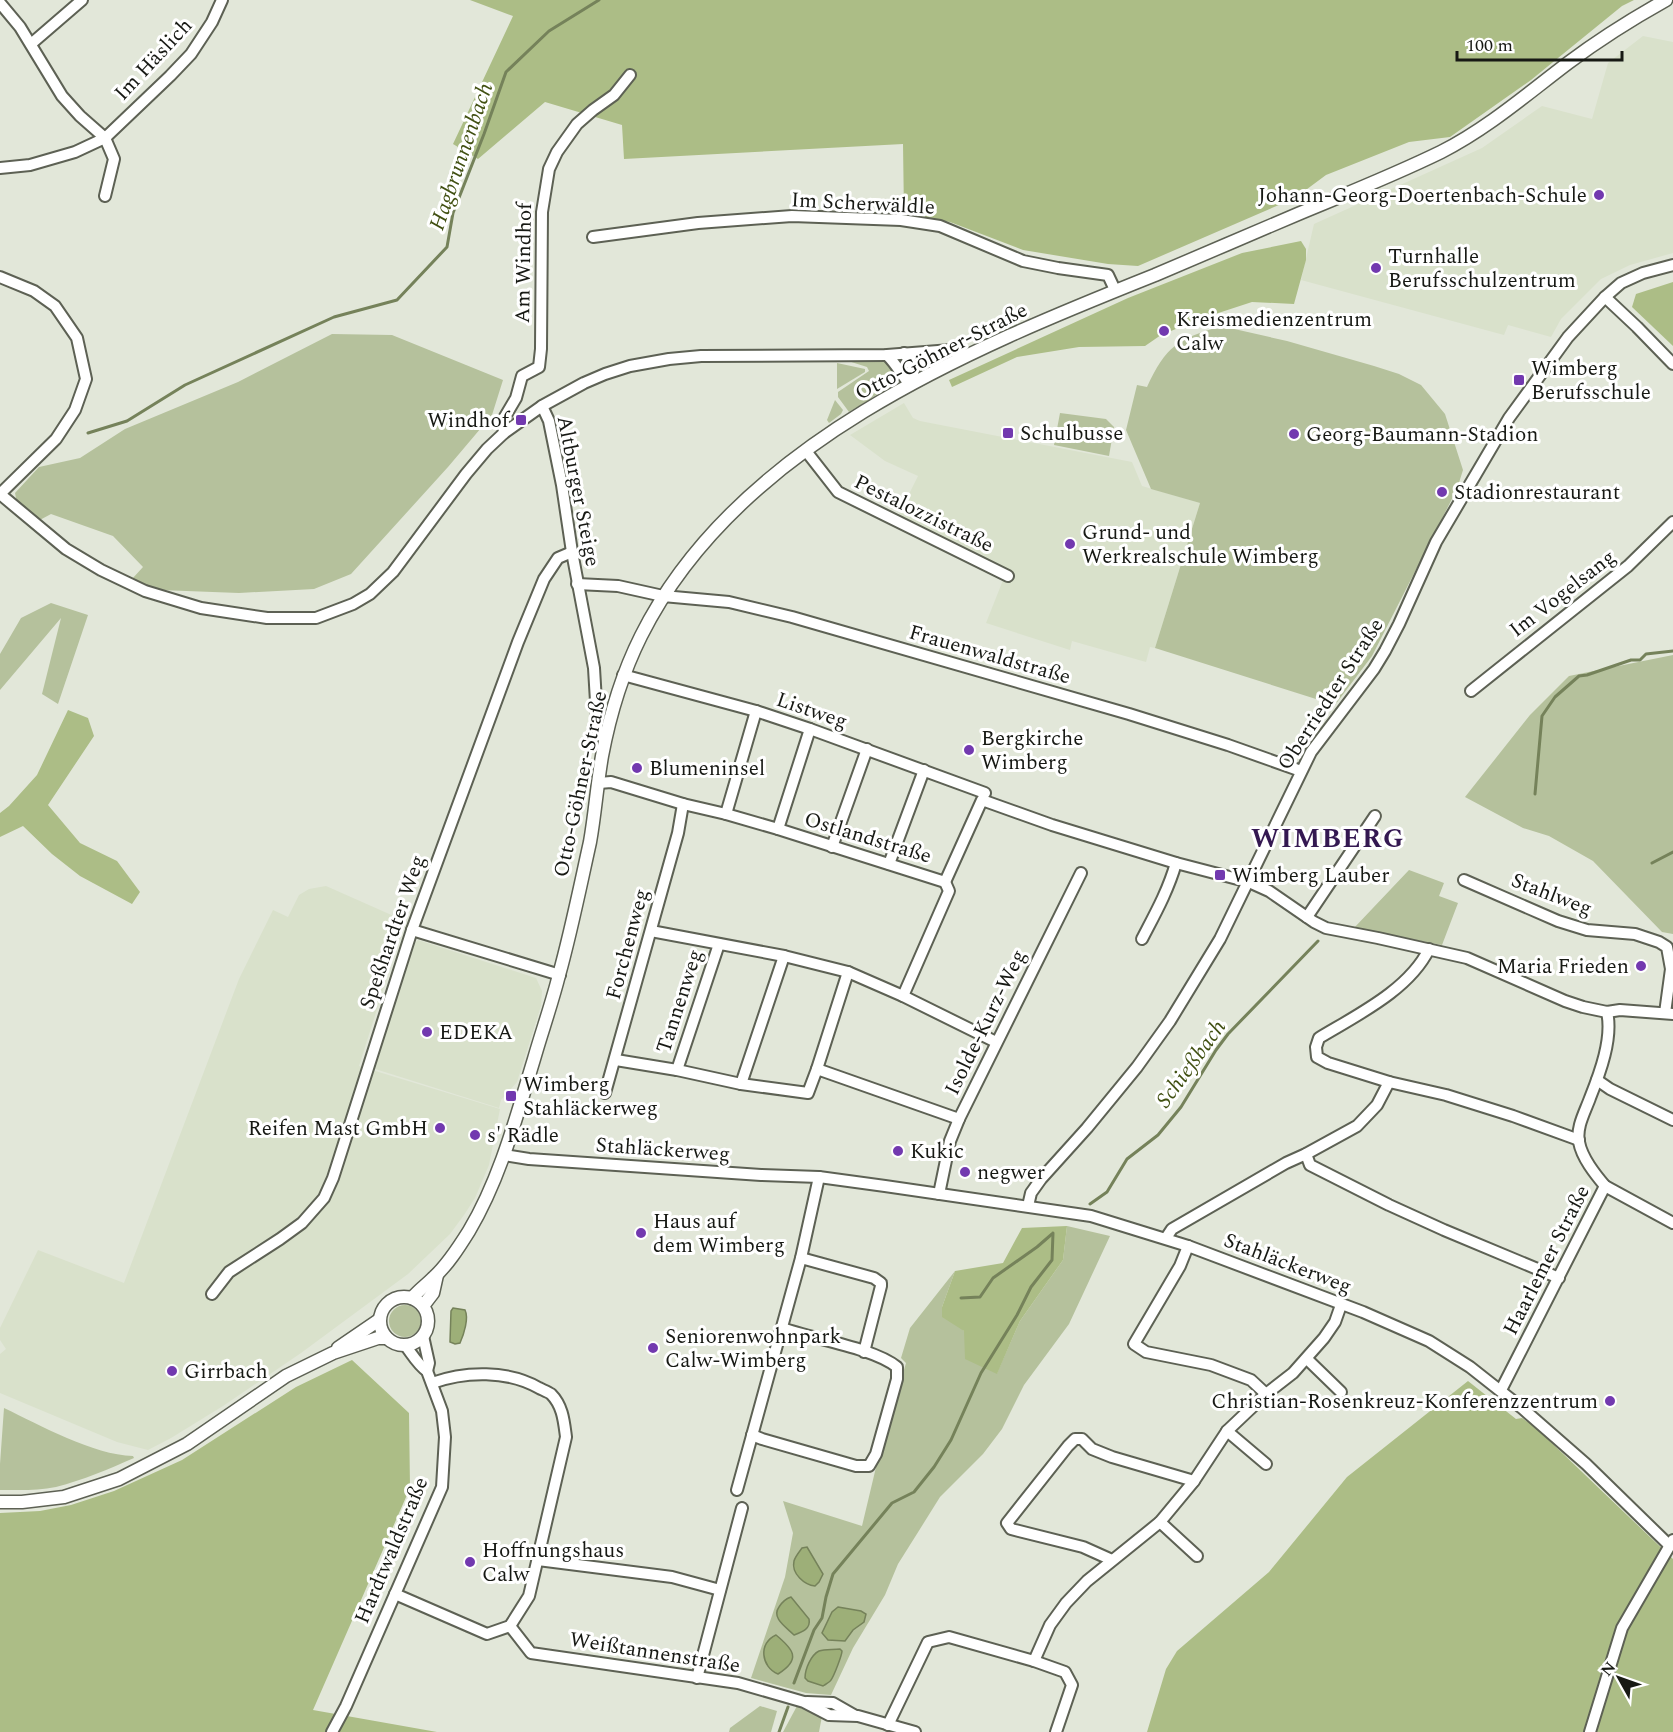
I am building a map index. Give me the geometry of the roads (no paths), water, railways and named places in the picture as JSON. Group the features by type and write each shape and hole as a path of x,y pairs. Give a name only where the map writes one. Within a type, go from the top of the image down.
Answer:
{"street":[{"path":"31,44 82,0"},
{"name":"Im Häslich","path":"0,168 30,165 75,152 105,138 190,54 206,33 222,0"},
{"name":"Otto-Göhner-Straße","path":"412,1298 437,1275 467,1234 486,1198 504,1155 560,975 590,840 606,737 623,675 663,596 690,559 723,521 763,484 806,452 860,413 910,385 966,355 1372,183 1468,137 1612,31 1666,0"},
{"path":"0,3 20,27 63,96 80,116 105,138 114,159 105,196"},
{"name":"Am Windhof","path":"504,433 502,420 516,398 522,376 539,367 542,212 549,169 557,152 577,124 614,95 630,75"},
{"name":"Im Scherwäldle","path":"593,237 698,223 792,216 918,222 940,226 1023,261 1108,274 1115,290"},
{"name":"Oberriedter Straße","path":"1028,1206 1031,1193 1041,1179 1137,1067 1170,1021 1220,939 1301,771 1316,745 1385,651 1436,542 1509,418 1568,337 1605,297 1621,283 1657,268 1673,265"},
{"path":"0,277 34,291 55,306 77,338 86,379 75,410 57,439 0,494 66,549 101,570 145,591 201,608 267,618 316,618 335,612 370,594 393,572 466,474 504,433 542,406 605,374 630,366 669,359 731,355 887,355 951,350 966,355"},
{"path":"1605,297 1673,364"},
{"path":"904,353 915,372 910,385"},
{"path":"887,355 898,365 910,385"},
{"name":"Altburger Steige","path":"542,406 549,421 562,485 577,584 594,668 598,735 606,737"},
{"name":"Pestalozzistraße","path":"806,452 838,492 1008,576"},
{"name":"Im Vogelsang","path":"1471,691 1628,566 1673,522"},
{"name":"Speßhardter Weg","path":"212,1294 229,1272 302,1222 324,1198 333,1178 412,930 518,642 544,579 558,558 572,552"},
{"name":"Altburger Steige","path":"577,584 618,586 663,596"},
{"name":"Frauenwaldstraße","path":"663,596 729,602 792,616 1130,714 1301,771"},
{"name":"Listweg","path":"623,675 756,711 985,793"},
{"path":"726,814 756,711"},
{"path":"778,829 810,729"},
{"path":"832,847 867,749"},
{"path":"889,864 924,770"},
{"name":"Ostlandstraße","path":"599,783 611,782 683,804 726,814 945,882 982,800 1052,825 1176,863 1249,882 1269,891 1326,928 1467,958 1583,1007 1606,1012 1620,1010 1669,1014"},
{"name":"Forchenweg","path":"605,1093 678,833 683,804"},
{"path":"1307,917 1375,816"},
{"path":"1142,939 1169,886 1176,863"},
{"name":"Isolde-Kurz-Weg","path":"939,1194 950,1141 959,1119 1081,873"},
{"name":"Stahlweg","path":"1464,880 1558,921 1587,930 1635,934 1667,947 1671,969 1669,1014"},
{"path":"903,996 949,891 945,882"},
{"path":"412,930 560,975"},
{"path":"651,931 783,956 848,972 903,996 996,1042"},
{"name":"Tannenweg","path":"677,1070 718,944"},
{"path":"1429,949 1422,964 1378,1002 1319,1038 1316,1047 1317,1057 1328,1063 1389,1082 1446,1095 1513,1116 1579,1140 1580,1125 1604,1057 1610,1023 1606,1012"},
{"path":"741,1084 783,956"},
{"path":"616,1060 741,1084 811,1094 817,1068 848,972"},
{"path":"817,1068 959,1119"},
{"path":"1597,1080 1673,1120"},
{"path":"1166,1238 1172,1229 1286,1163 1357,1126 1377,1105 1389,1082"},
{"name":"Haarlemer Straße","path":"1501,1390 1605,1186 1581,1150 1579,1140"},
{"path":"1306,1154 1310,1165 1365,1194 1444,1230 1560,1278"},
{"name":"Stahläckerweg","path":"504,1155 529,1160 819,1177 1091,1216 1166,1238 1287,1282 1429,1341 1470,1366 1501,1390 1671,1542"},
{"path":"737,1490 801,1258 819,1177"},
{"path":"1605,1186 1673,1224"},
{"path":"1188,1246 1180,1266 1134,1344 1146,1352 1211,1365 1251,1380 1266,1394"},
{"path":"801,1258 874,1278 881,1283 864,1352"},
{"name":"Otto-Göhner-Straße","path":"423,1306 433,1293 437,1275"},
{"path":"333,1353 379,1320 390,1300 404,1296 412,1298 423,1306 428,1324 423,1336 415,1343 405,1345 386,1338 382,1333 379,1320"},
{"path":"1034,1661 1050,1625 1066,1603 1087,1581 1160,1521 1194,1481 1227,1431 1266,1394 1293,1373 1324,1338 1335,1322 1341,1305"},
{"path":"752,1435 762,1440 856,1466 869,1466 876,1454 897,1379 897,1367 890,1361 864,1352 782,1328"},
{"name":"Hardtwaldstraße","path":"423,1336 429,1363 427,1371"},
{"path":"0,1502 64,1497 119,1479 188,1444 286,1376 333,1353 378,1338 386,1338"},
{"name":"Hardtwaldstraße","path":"332,1732 346,1706 442,1487 444,1428 442,1411 427,1371 421,1367 405,1345"},
{"path":"1306,1359 1341,1392"},
{"path":"395,1594 487,1634 510,1626 529,1596 566,1437 563,1413 551,1394 524,1379 488,1374 458,1376 432,1383"},
{"path":"1227,1431 1266,1464"},
{"path":"1112,1560 1083,1548 1011,1529 1007,1523 1075,1439 1082,1438 1092,1449 1112,1457 1194,1481"},
{"path":"697,1678 742,1508"},
{"path":"1160,1521 1197,1556"},
{"path":"1590,1732 1622,1629 1671,1542"},
{"path":"538,1560 672,1577 720,1590"},
{"name":"Weißtannenstraße","path":"510,1626 531,1653 738,1683 804,1701 833,1703 858,1716 915,1732"},
{"path":"888,1725 928,1642 949,1638 1034,1661 1065,1672 1072,1685 1056,1732"}],"waterway":[{"name":"Hagbrunnenbach","path":"88,433 127,421 185,385 334,317 397,300 447,247 453,213 506,72 549,31 599,0"},
{"path":"1535,794 1542,716 1555,697 1579,676 1631,660 1640,660 1646,654 1673,651"},
{"path":"1652,863 1673,852"},
{"name":"Schießbach","path":"1090,1204 1107,1192 1127,1159 1158,1135 1181,1107 1228,1034 1318,941"},
{"path":"794,1683 814,1630 822,1618 833,1574 892,1503 914,1492 934,1467 951,1440 981,1373 1017,1315 1031,1287 1052,1260 1053,1233"},
{"path":"961,1298 980,1297 993,1278 1052,1234"},
{"path":"779,1732 788,1707"}],"place":[{"name":"Johann-Georg-Doertenbach-Schule","path":"1599,195"},
{"name":"Turnhalle Berufsschulzentrum","path":"1376,268"},
{"name":"Kreismedienzentrum Calw","path":"1164,331"},
{"name":"Wimberg Berufsschule","path":"1519,380"},
{"name":"Windhof","path":"521,420"},
{"name":"Schulbusse","path":"1008,433"},
{"name":"Georg-Baumann-Stadion","path":"1294,434"},
{"name":"Stadionrestaurant","path":"1442,492"},
{"name":"Grund- und Werkrealschule Wimberg","path":"1070,544"},
{"name":"Bergkirche Wimberg","path":"969,750"},
{"name":"Blumeninsel","path":"637,768"},
{"name":"Wimberg Lauber","path":"1220,875"},
{"name":"Maria Frieden","path":"1641,966"},
{"name":"EDEKA","path":"427,1032"},
{"name":"Wimberg Stahläckerweg","path":"511,1096"},
{"name":"Reifen Mast GmbH","path":"440,1128"},
{"name":"s' Rädle","path":"475,1135"},
{"name":"Kukic","path":"898,1151"},
{"name":"negwer","path":"965,1172"},
{"name":"Haus auf dem Wimberg","path":"641,1233"},
{"name":"Seniorenwohnpark Calw-Wimberg","path":"653,1348"},
{"name":"Girrbach","path":"172,1371"},
{"name":"Christian-Rosenkreuz-Konferenzzentrum","path":"1610,1401"},
{"name":"Hoffnungshaus Calw","path":"470,1562"}],"district":[{"name":"WIMBERG","path":"1328,838"}]}
